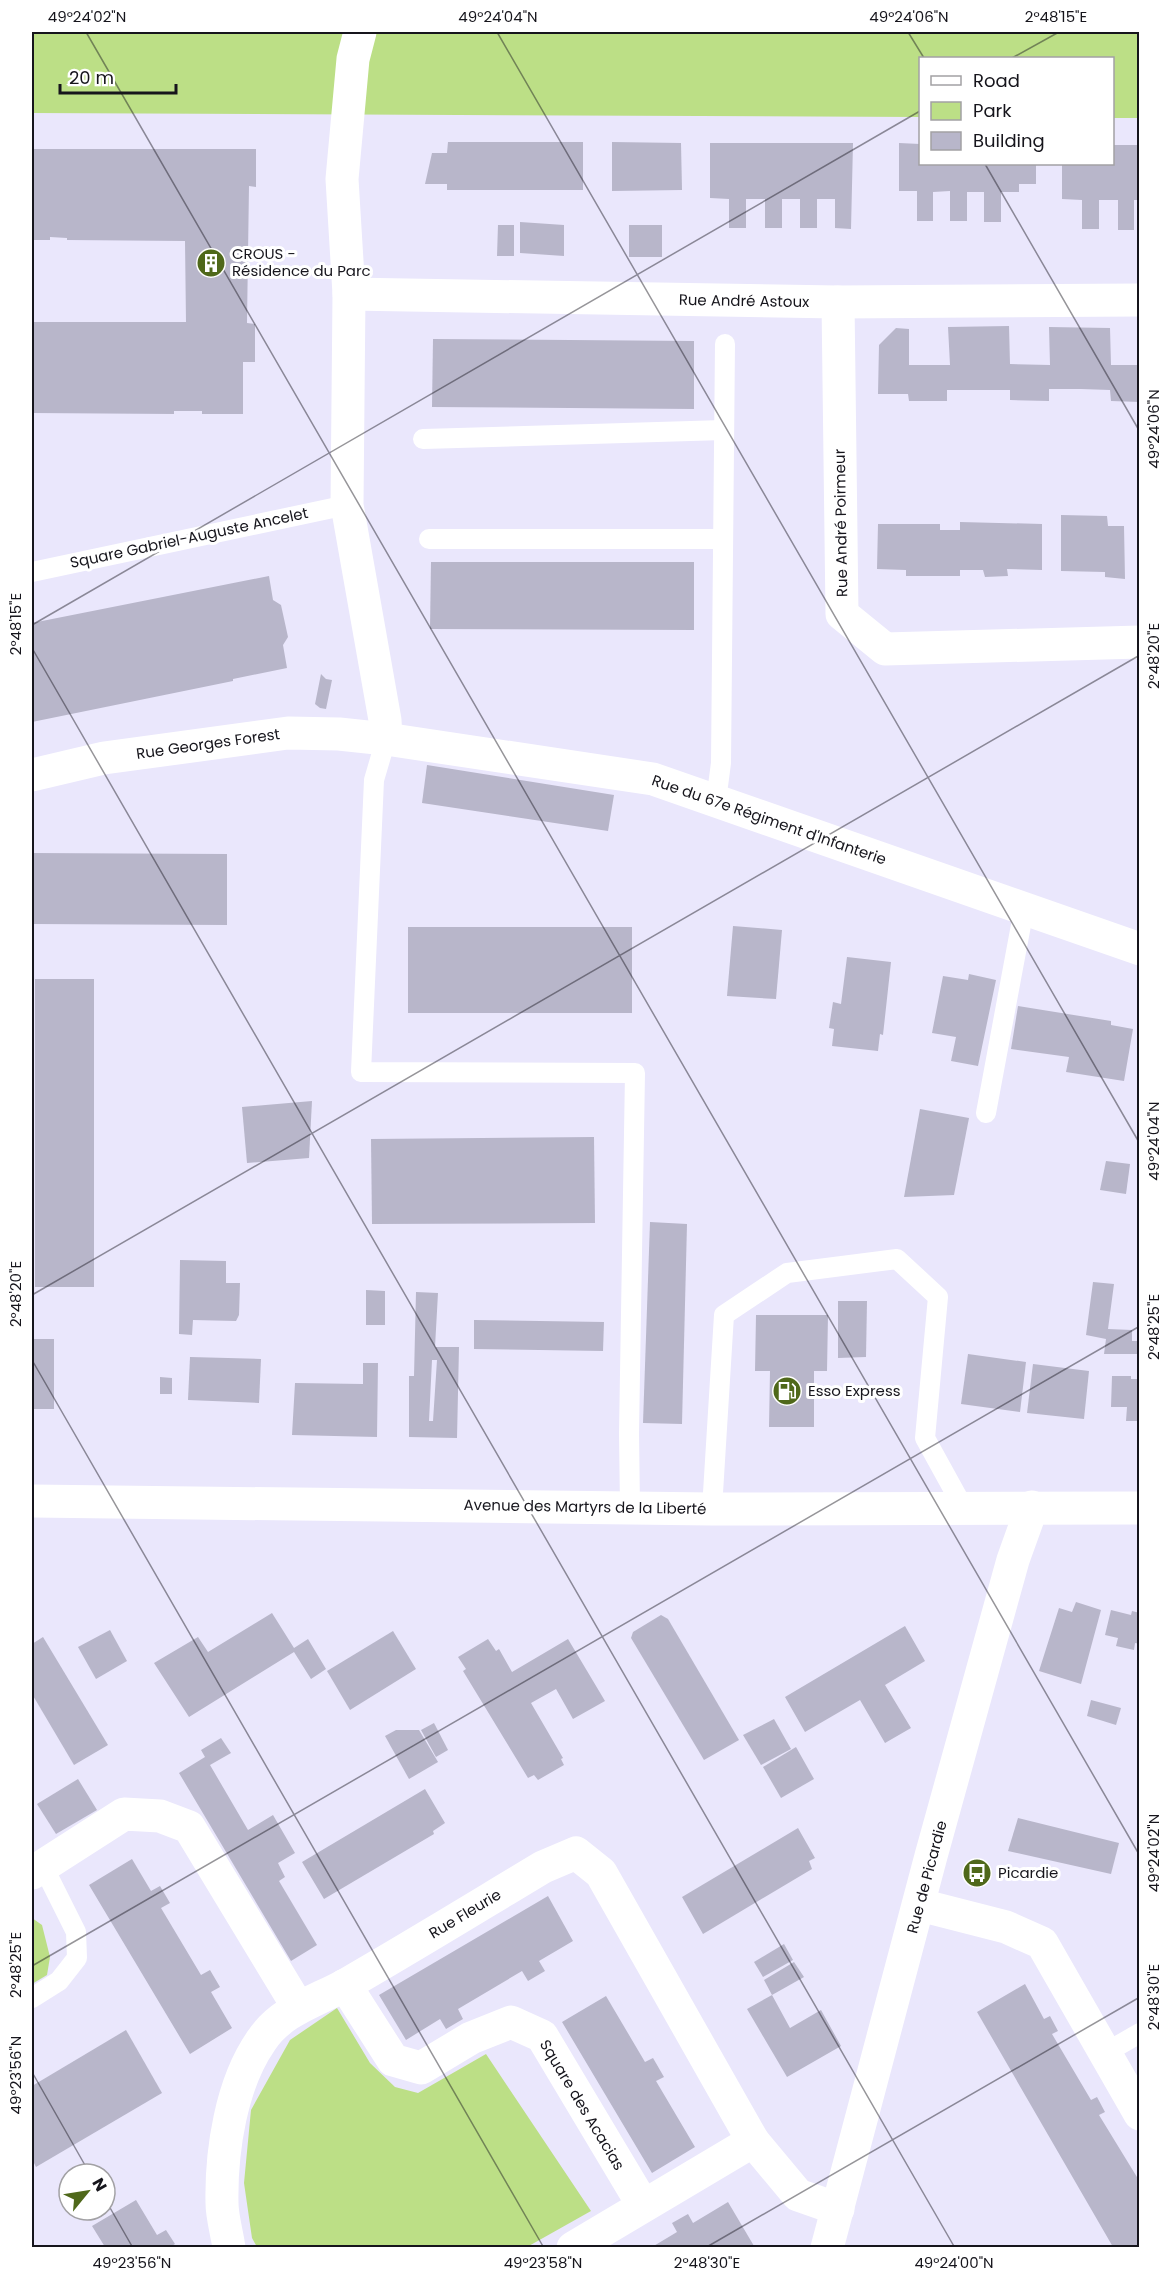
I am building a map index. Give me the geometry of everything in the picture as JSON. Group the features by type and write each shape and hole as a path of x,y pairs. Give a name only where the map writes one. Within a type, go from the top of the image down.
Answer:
{"street":[{"path":"360,32 353,58 342,179 349,294 347,505 385,720 386,739"},
{"name":"Rue André Astoux","path":"349,294 838,302 1140,300"},
{"name":"Rue André Poirmeur","path":"838,302 842,614 885,649 1140,642"},
{"name":"Rue Georges Forest","path":"32,775 104,758 288,733 339,734 386,739"},
{"name":"Rue du 67e Régiment d'Infanterie","path":"386,739 653,779 1140,949"},
{"name":"Avenue des Martyrs de la Liberté","path":"32,1501 712,1509 1140,1508"},
{"name":"Rue de Picardie","path":"827,2247 1013,1560 1032,1507"},
{"path":"37,1870 124,1814 160,1816 189,1827 297,2007"},
{"name":"Rue Fleurie","path":"229,2247 221,2205 225,2140 238,2088 261,2040 297,2007 345,1985 543,1867 576,1853 601,1873 753,2141 798,2195 838,2209"},
{"path":"920,1905 1006,1927 1042,1942 1140,2114"},
{"name":"Square des Acacias","path":"345,1985 393,2060 421,2068 471,2038 511,2022 542,2036 643,2205"},
{"path":"573,2247 753,2141"}],"lane":[{"path":"716,801 721,763 725,344"},
{"path":"423,439 724,429"},
{"name":"Square Gabriel-Auguste Ancelet","path":"32,572 347,505"},
{"path":"429,539 723,539"},
{"path":"386,739 374,780 361,1072 635,1073 629,1434 630,1507"},
{"path":"986,1113 1024,909"},
{"path":"712,1509 724,1315 787,1273 897,1259 938,1297 925,1438 963,1507"},
{"path":"32,1998 59,1981 78,1958 76,1932 37,1870"},
{"path":"1105,2053 1140,2033"}],"green space":[{"path":"32,32 1139,32 1139,118 1114,118 1114,57 919,57 919,117 32,113"},
{"path":"32,1918 42,1925 50,1957 47,1975 32,1984"},
{"path":"337,2008 370,2063 395,2087 418,2093 486,2054 591,2211 527,2247 257,2247 252,2238 244,2183 251,2110 290,2040"}],"building":[{"path":"448,142 583,142 583,190 447,190 447,184 425,184 432,153 447,153"},
{"path":"612,142 681,143 682,190 612,191"},
{"path":"710,143 853,143 851,229 835,228 835,199 817,199 817,228 800,228 800,199 782,199 782,228 765,228 765,199 746,199 746,228 729,228 729,199 710,198"},
{"path":"899,143 919,144 919,165 1036,165 1036,184 1019,184 1019,192 1001,192 1001,222 984,222 984,192 967,192 967,221 950,221 950,191 933,192 933,221 917,221 917,191 899,191"},
{"path":"1114,145 1140,145 1140,200 1134,200 1134,230 1118,230 1118,200 1099,200 1099,229 1082,229 1082,200 1062,199 1062,165 1114,165"},
{"name":"CROUS - Résidence du Parc","path":"32,149 256,149 256,187 249,186 247,323 255,324 255,362 243,362 243,414 202,414 202,411 174,411 174,414 32,413 32,322 186,322 185,241 67,240 67,238 50,237 50,240 32,240"},
{"path":"520,222 564,225 564,256 520,253"},
{"path":"498,225 514,225 514,256 497,256"},
{"path":"629,225 662,225 662,257 629,257"},
{"path":"1009,326 1010,364 1050,365 1049,327 1110,328 1111,365 1140,365 1140,402 1111,401 1110,390 1081,389 1049,389 1049,401 1010,400 1010,390 947,390 947,401 909,401 908,394 878,394 879,345 896,328 909,329 909,365 950,365 948,327"},
{"path":"433,339 694,341 694,409 432,407"},
{"path":"1061,515 1107,516 1108,526 1124,526 1125,579 1105,577 1105,572 1061,571"},
{"path":"960,522 1042,524 1042,570 1007,569 1008,576 985,577 983,570 960,570 960,576 906,576 906,570 877,569 878,524 940,524 940,530 960,530"},
{"path":"431,562 694,562 694,630 430,629"},
{"path":"269,576 273,600 281,605 288,637 283,645 287,668 32,722 32,623"},
{"path":"321,674 326,679 332,680 326,709 315,704"},
{"path":"427,765 614,795 608,831 422,803"},
{"path":"32,853 227,854 227,925 32,924"},
{"path":"733,926 782,930 776,999 727,996"},
{"path":"408,927 632,927 632,1013 408,1013"},
{"path":"847,957 891,962 883,1035 880,1034 878,1051 832,1046 834,1029 829,1028 833,1002 841,1004"},
{"path":"969,974 996,980 978,1066 951,1061 956,1037 932,1033 943,976 968,980"},
{"path":"35,979 94,979 94,1287 35,1287"},
{"path":"1018,1006 1111,1021 1111,1025 1133,1029 1124,1081 1066,1072 1069,1057 1011,1049"},
{"path":"312,1101 309,1158 247,1163 242,1107"},
{"path":"920,1109 969,1118 954,1195 904,1197"},
{"path":"594,1137 595,1223 372,1224 371,1139"},
{"path":"1106,1161 1130,1164 1126,1194 1100,1190"},
{"path":"650,1222 687,1224 682,1424 643,1423"},
{"path":"180,1260 226,1261 226,1283 240,1283 239,1315 236,1321 193,1320 192,1335 179,1334"},
{"path":"1093,1282 1114,1284 1108,1329 1132,1330 1132,1341 1140,1341 1140,1354 1104,1354 1106,1339 1086,1335"},
{"path":"366,1290 385,1291 385,1325 366,1325"},
{"path":"416,1292 438,1293 435,1347 459,1347 457,1438 409,1437 409,1376 414,1376","holes":["432,1360 437,1360 433,1421 429,1421"]},
{"path":"838,1301 867,1301 866,1357 838,1358"},
{"path":"756,1315 828,1315 827,1371 814,1371 814,1427 769,1427 770,1371 755,1371"},
{"path":"474,1320 604,1322 603,1351 474,1349"},
{"path":"32,1339 54,1339 54,1409 32,1409"},
{"path":"968,1354 1026,1362 1020,1412 961,1404"},
{"path":"190,1357 261,1359 259,1403 188,1400"},
{"path":"363,1363 378,1363 377,1437 292,1435 295,1383 363,1384"},
{"path":"1033,1364 1089,1371 1084,1419 1027,1413"},
{"path":"1112,1376 1131,1376 1131,1379 1140,1379 1140,1421 1126,1421 1127,1407 1111,1407"},
{"path":"160,1377 172,1378 172,1394 160,1394"},
{"path":"1076,1602 1101,1610 1081,1684 1039,1671 1059,1608 1072,1612"},
{"path":"1111,1610 1131,1615 1132,1611 1140,1613 1140,1644 1135,1643 1134,1650 1116,1646 1118,1638 1105,1635"},
{"path":"272,1613 294,1648 308,1639 326,1669 311,1679 294,1652 189,1717 154,1663 198,1637 208,1652"},
{"path":"661,1615 668,1619 739,1740 704,1760 631,1638 633,1632"},
{"path":"905,1626 925,1661 885,1685 911,1728 885,1743 860,1700 805,1732 785,1697"},
{"path":"110,1630 127,1661 96,1679 78,1647"},
{"path":"393,1631 416,1669 350,1710 327,1671"},
{"path":"43,1637 108,1745 74,1765 32,1694 32,1644"},
{"path":"488,1639 496,1651 499,1649 512,1672 568,1639 605,1701 573,1719 556,1689 531,1703 563,1758 561,1759 564,1765 538,1780 534,1775 528,1778 463,1671 466,1669 458,1657"},
{"path":"1091,1700 1121,1708 1116,1725 1087,1716"},
{"path":"774,1719 791,1749 761,1765 743,1735"},
{"path":"434,1723 448,1750 436,1757 421,1730"},
{"path":"396,1730 419,1730 438,1762 409,1779 385,1736"},
{"path":"221,1738 231,1753 210,1765 248,1830 273,1815 295,1853 278,1863 285,1877 279,1881 317,1945 291,1961 179,1773 205,1757 201,1750"},
{"path":"796,1747 814,1779 781,1798 763,1767"},
{"path":"78,1779 97,1810 56,1834 37,1804"},
{"path":"425,1789 445,1823 433,1831 434,1834 324,1899 302,1862"},
{"path":"1018,1818 1119,1843 1111,1874 1008,1851"},
{"path":"798,1828 815,1858 809,1861 812,1869 703,1934 682,1897"},
{"path":"132,1859 151,1891 160,1886 170,1903 161,1908 201,1975 210,1970 220,1987 211,1992 232,2028 190,2054 89,1885"},
{"path":"977,1860 986,1863 981,1884 972,1881"},
{"path":"548,1896 573,1941 539,1961 545,1971 528,1981 522,1971 458,2009 463,2019 446,2029 440,2019 406,2040 379,1995"},
{"path":"784,1944 793,1960 763,1977 754,1962"},
{"path":"794,1962 804,1977 772,1995 764,1980"},
{"path":"1025,1984 1044,2019 1050,2016 1058,2031 1052,2034 1091,2100 1097,2097 1105,2112 1099,2115 1140,2182 1140,2247 1113,2247 977,2012"},
{"path":"772,1995 790,2028 821,2010 841,2046 787,2077 747,2009"},
{"path":"606,1996 645,2062 653,2058 664,2077 656,2081 695,2147 652,2173 562,2022"},
{"path":"126,2030 162,2093 36,2167 32,2159 32,2086"},
{"path":"136,2200 157,2235 166,2230 175,2244 170,2247 105,2247 92,2226 99,2222 117,2222 117,2211"},
{"path":"728,2202 754,2246 652,2247 677,2232 672,2223 688,2214 693,2223"}],"place":[{"name":"CROUS - Résidence du Parc","path":"211,263"},
{"name":"Esso Express","path":"787,1391"},
{"name":"Picardie","path":"977,1873"}]}
